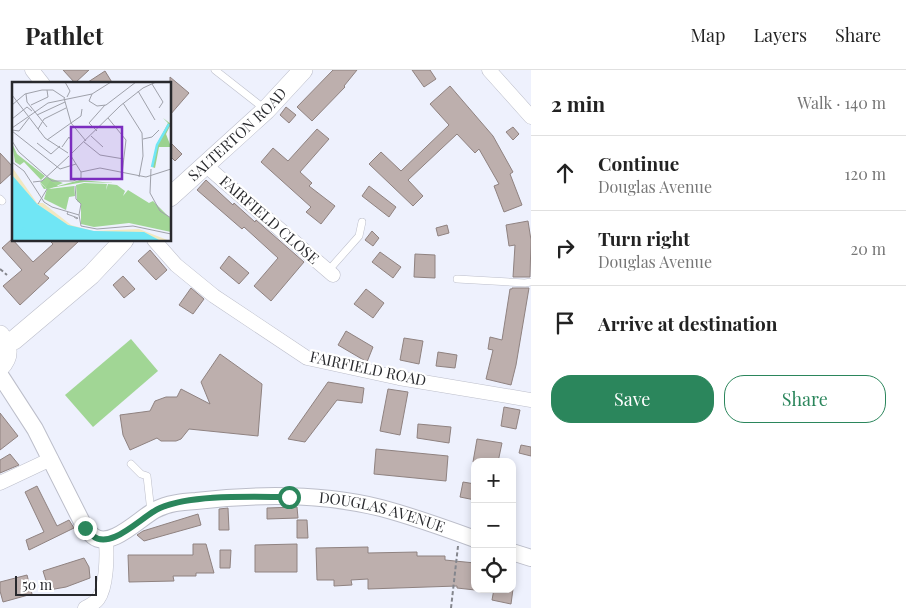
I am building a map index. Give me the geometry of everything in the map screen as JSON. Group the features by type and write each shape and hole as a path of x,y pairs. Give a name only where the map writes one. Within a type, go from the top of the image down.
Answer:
{"main road":[{"name":"SALTERTON ROAD","path":"171,195 266,110 303,70"},
{"path":"0,367 5,362 8,352 3,338 14,340 91,275 123,241"}],"street":[{"path":"32,70 41,82"},
{"path":"489,70 531,117"},
{"name":"FAIRFIELD CLOSE","path":"205,165 331,273"},
{"name":"FAIRFIELD ROAD","path":"155,241 176,265 214,296 307,358 399,378 531,400"},
{"path":"0,375 35,429 85,528 94,538 106,540 107,554 99,599 85,608"},
{"path":"0,483 51,459"},
{"name":"DOUGLAS AVENUE","path":"106,540 123,532 151,512 174,503 222,498 307,498 345,501 382,508 471,538"},
{"path":"516,552 530,554"}],"lane":[{"path":"215,70 266,110"},
{"path":"331,273 359,236 362,222"},
{"path":"457,279 531,282"},
{"path":"131,464 141,474 147,476 151,512"}],"path":[{"path":"0,269 7,275"},
{"path":"451,608 459,534"}],"green space":[{"path":"131,339 158,371 93,427 65,395"}],"building":[{"path":"63,70 89,70 76,82"},
{"path":"333,70 357,70 345,87 312,121 297,107"},
{"path":"412,70 430,70 436,79 424,87"},
{"path":"105,71 112,82 88,82"},
{"path":"170,77 189,93 171,114 171,82"},
{"path":"450,86 493,136 513,172 510,174 522,205 504,212 494,186 499,184 479,149 475,153 457,134 408,180 423,196 413,206 369,164 381,152 401,171 449,125 430,104"},
{"path":"286,107 296,115 289,123 280,115"},
{"path":"513,127 519,134 513,140 506,132"},
{"path":"317,129 329,139 300,172 312,183 309,186 335,206 321,224 306,212 311,207 261,162 273,148 288,161"},
{"path":"171,143 182,154 175,161 171,157"},
{"path":"0,153 12,166 12,173 0,184"},
{"path":"206,180 233,205 234,203 255,222 256,220 304,262 271,301 254,286 278,258 244,227 242,229 197,190"},
{"path":"369,186 396,207 389,217 362,196"},
{"path":"528,221 531,240 530,277 513,277 515,245 509,246 506,225"},
{"path":"447,225 449,233 438,236 436,228"},
{"path":"372,231 379,238 373,246 365,240"},
{"path":"12,239 33,262 53,244 50,241 79,241 44,274 49,278 20,305 3,286 22,270 2,248"},
{"path":"150,250 167,270 156,280 138,261"},
{"path":"380,252 401,267 393,278 372,262"},
{"path":"415,254 435,255 435,278 414,277"},
{"path":"229,256 249,273 239,284 220,268"},
{"path":"123,276 135,289 124,298 113,285"},
{"path":"191,288 204,299 193,314 179,305"},
{"path":"529,288 511,385 486,379 493,350 488,349 490,337 502,340 510,289"},
{"path":"366,289 384,303 373,318 354,304"},
{"path":"346,331 373,347 367,362 338,345"},
{"path":"404,338 423,341 419,364 400,360"},
{"path":"438,352 457,355 455,368 436,366"},
{"path":"220,354 262,384 258,436 189,429 181,439 176,441 161,441 157,438 130,450 123,435 120,415 150,411 155,401 166,397 177,397 181,389 210,404 201,382"},
{"path":"328,382 364,388 362,403 337,400 305,442 288,439"},
{"path":"388,389 408,392 400,435 380,431"},
{"path":"504,407 520,410 516,429 501,426"},
{"path":"0,413 18,436 0,450"},
{"path":"418,424 451,427 449,443 417,438"},
{"path":"477,439 502,443 499,458 474,458"},
{"path":"521,445 531,447 531,456 519,453"},
{"path":"376,449 448,456 446,481 374,474"},
{"path":"10,454 19,465 0,473 0,460"},
{"path":"463,482 471,483 471,499 460,497"},
{"path":"37,486 57,526 69,520 74,528 29,550 26,540 44,532 25,492"},
{"path":"297,507 298,518 267,519 267,508"},
{"path":"228,508 229,530 219,530 219,509"},
{"path":"198,514 201,525 144,541 137,535 143,531"},
{"path":"297,520 307,520 308,538 297,538"},
{"path":"193,544 206,544 214,573 196,573 196,576 173,576 174,581 129,582 128,555 193,555"},
{"path":"297,544 297,572 255,572 255,545"},
{"path":"368,547 368,553 417,552 417,556 445,556 445,560 471,563 471,590 457,588 457,586 368,589 368,579 351,580 352,585 334,586 334,580 317,580 316,548"},
{"path":"220,550 231,550 230,568 220,568"},
{"path":"84,558 89,567 90,578 66,587 49,590 43,571"},
{"path":"27,575 32,594 3,602 0,582"},
{"path":"493,593 512,593 511,604 492,600"}],"route":[{"path":"85,528 94,538 106,540 116,537 158,508 174,503 231,497 289,497"}]}
